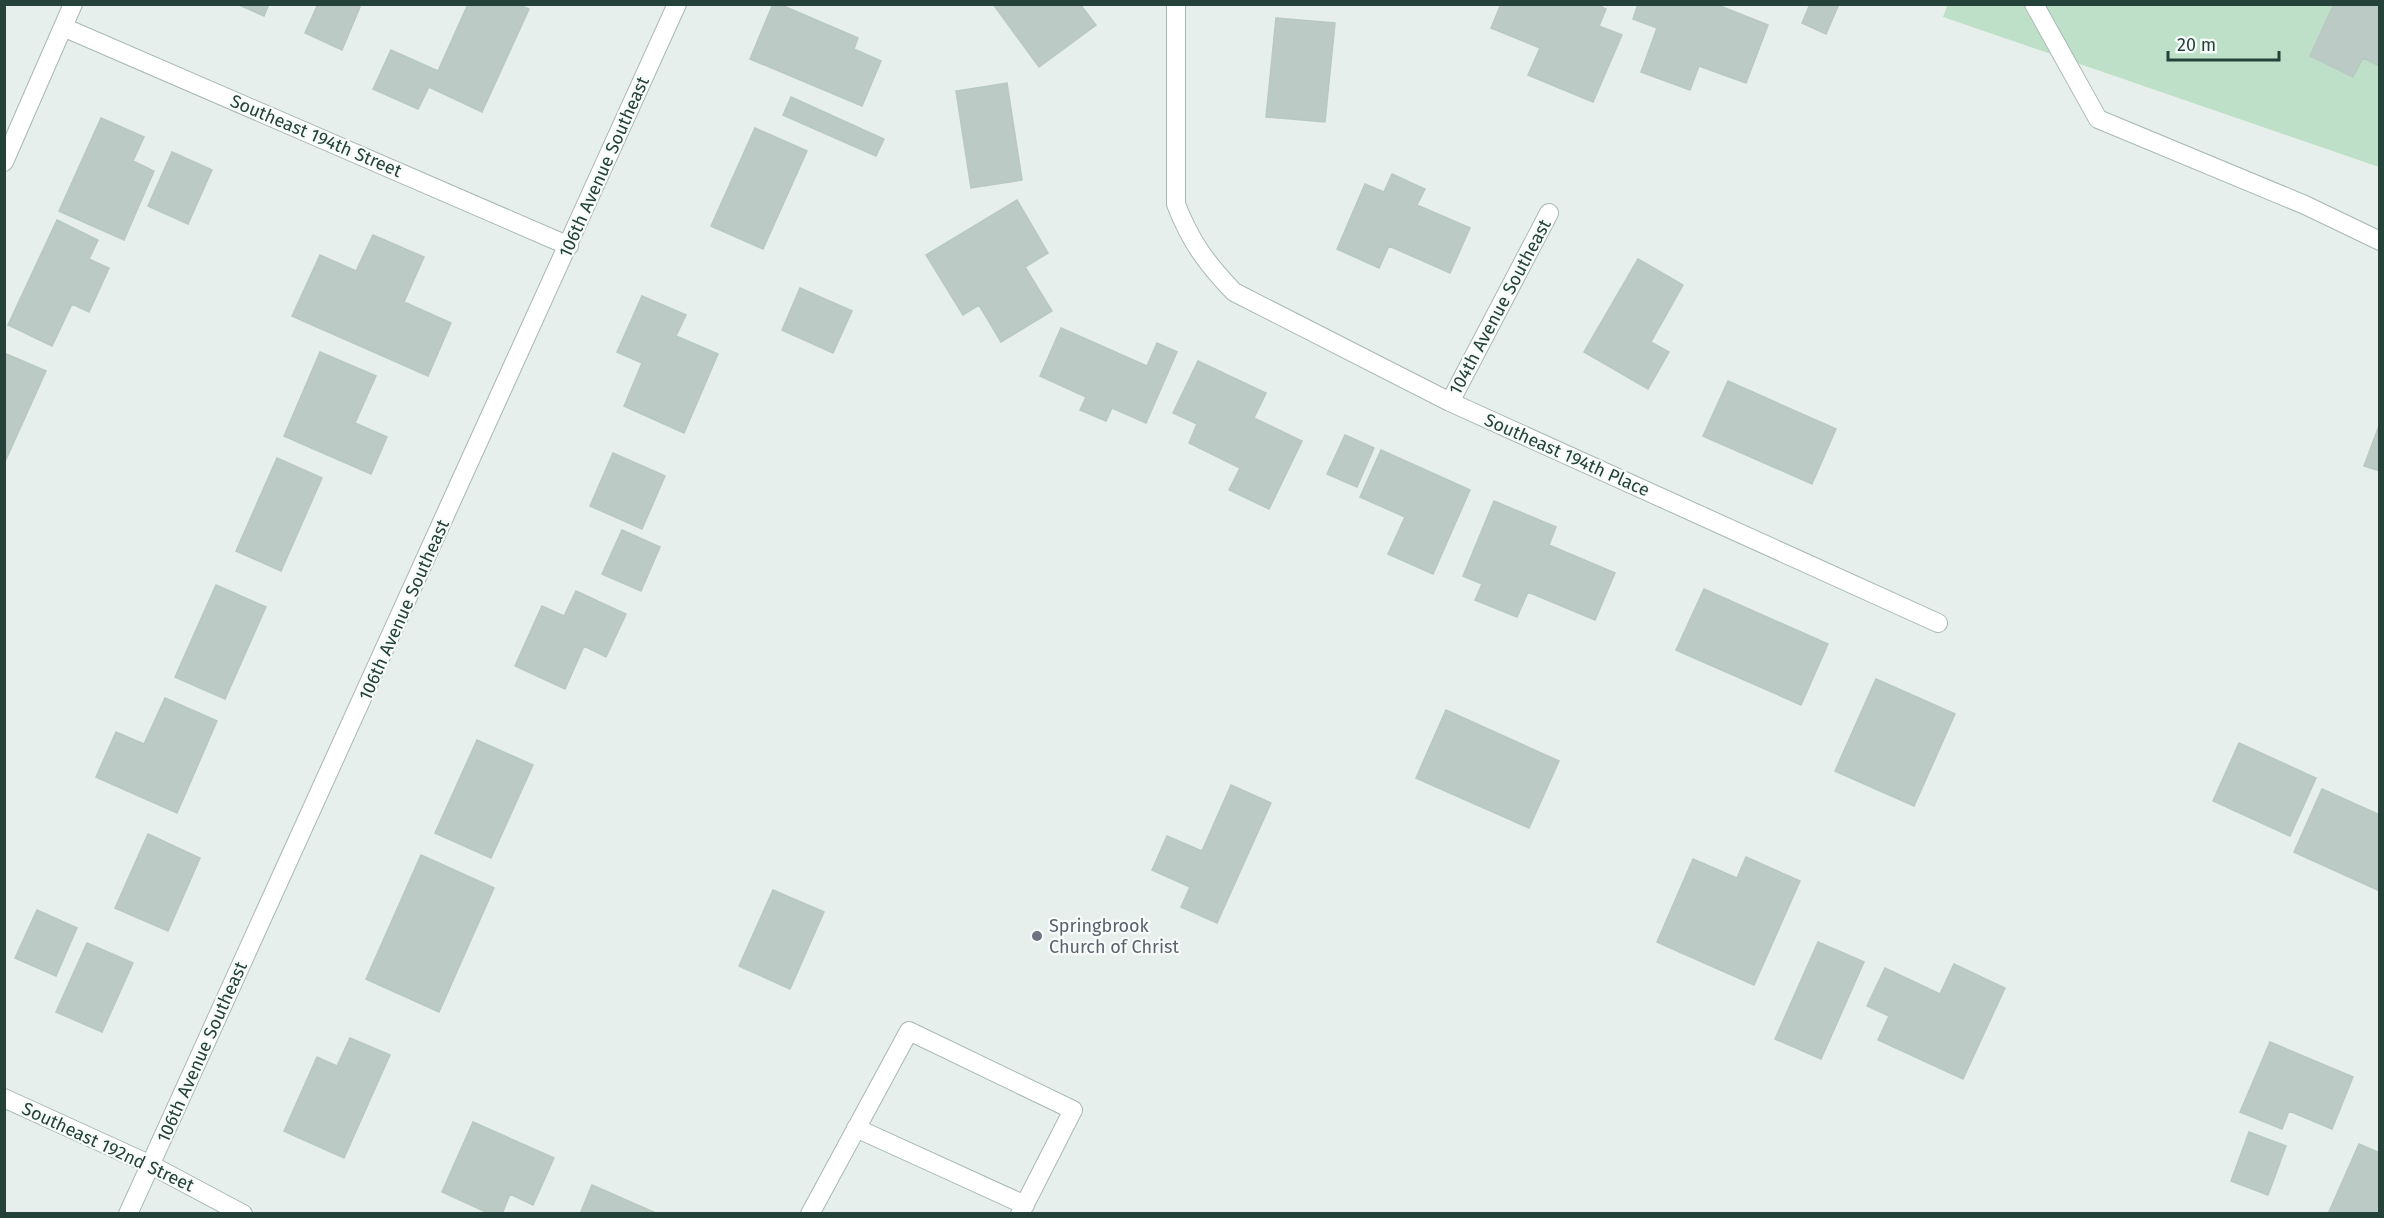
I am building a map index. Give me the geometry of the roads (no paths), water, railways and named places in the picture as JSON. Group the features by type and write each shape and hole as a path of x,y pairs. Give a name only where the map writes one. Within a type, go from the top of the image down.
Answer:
{"street":[{"path":"4,162 73,4"},
{"name":"106th Avenue Southeast","path":"128,1214 570,246 677,4"},
{"name":"Southeast 194th Place","path":"1176,4 1176,204 1187,234 1210,267 1234,292 1450,402 1938,623"},
{"path":"2034,4 2098,119 2305,205 2379,241"},
{"name":"Southeast 194th Street","path":"63,27 570,246"},
{"name":"104th Avenue Southeast","path":"1450,402 1549,213"},
{"path":"810,1214 856,1128 909,1031 1073,1110 1022,1209 856,1128"},
{"name":"Southeast 192nd Street","path":"4,1098 151,1165 243,1214"}],"place":[{"name":"Springbrook Church of Christ","path":"1037,936"}]}
